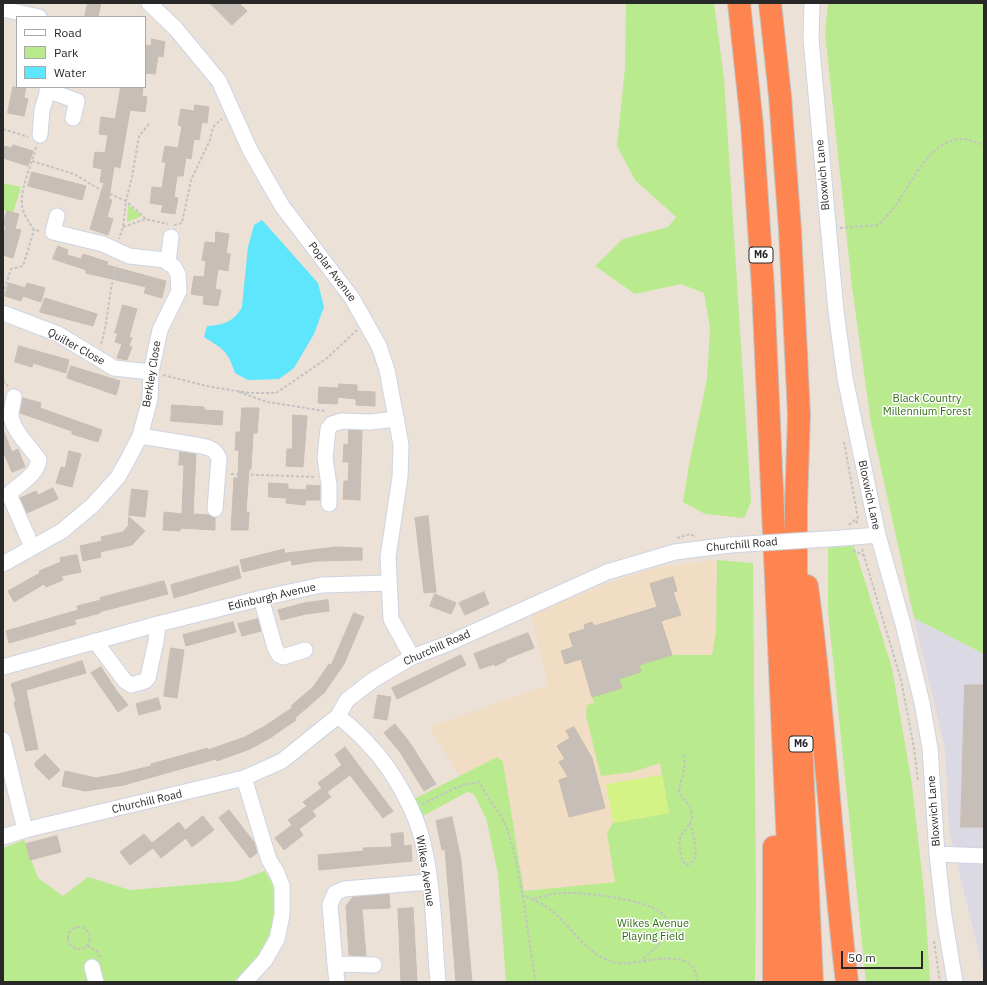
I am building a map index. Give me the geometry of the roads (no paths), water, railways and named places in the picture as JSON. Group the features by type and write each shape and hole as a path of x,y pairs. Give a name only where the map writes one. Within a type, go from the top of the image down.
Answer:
{"highway":[{"name":"M6","path":"739,3 753,141 763,288 794,982"},
{"name":"M6","path":"770,3 780,96 790,230 799,415 796,506 796,631 812,982"},
{"path":"796,506 815,646 838,904 847,982"},
{"path":"773,508 774,982"}],"street":[{"name":"Poplar Avenue","path":"149,3 176,29 219,81 233,109 250,150 282,206 352,298 379,346 387,370 401,445 400,477 388,557 388,582 391,619 412,657"},
{"name":"Bloxwich Lane","path":"812,3 811,39 836,311 845,378 878,535 903,624 922,703 930,748 937,854 944,916 955,982"},
{"path":"3,9 34,16"},
{"path":"39,138 42,110 48,89 77,101 73,118"},
{"path":"57,216 53,232 118,250 129,256 165,260 168,263 171,237"},
{"name":"Berkley Close","path":"3,564 62,531 93,505 118,477 140,436 150,398 151,372 160,330 179,291 178,274 174,267 168,263"},
{"name":"Quilter Close","path":"3,313 58,334 114,368 151,372"},
{"path":"14,397 11,415 14,424 21,438 39,460 38,465 32,475 6,495 32,547"},
{"path":"329,504 328,477 325,458 326,438 328,429 332,424 342,421 370,422 397,419"},
{"path":"140,436 211,448 219,458 215,509"},
{"name":"Churchill Road","path":"3,837 24,830 244,778 282,761 338,716 347,700 373,680 412,657 447,644 607,572 675,552 730,545 878,535"},
{"name":"Edinburgh Avenue","path":"3,667 158,624 261,598 322,586 388,582"},
{"path":"261,598 275,648 279,655 283,657 305,650"},
{"path":"96,641 125,681 131,685 145,681 148,678 158,624"},
{"name":"Wilkes Avenue","path":"338,716 374,751 391,773 410,810 423,842 429,882 438,982"},
{"path":"3,740 6,763 24,830"},
{"path":"244,778 269,860 282,886 282,915 277,939 265,960 245,982"},
{"path":"937,854 984,856"},
{"path":"337,982 330,905 335,894 344,890 429,882"},
{"path":"335,964 374,965"},
{"path":"92,967 96,982"}],"water":[{"path":"262,220 318,283 324,307 314,334 294,368 279,379 248,380 235,373 230,360 224,351 204,337 207,326 228,322 239,312 242,307 248,247 254,225"}],"park label":[{"name":"Black Country Millennium Forest","path":"927,405"},
{"name":"Wilkes Avenue Playing Field","path":"653,930"}]}
